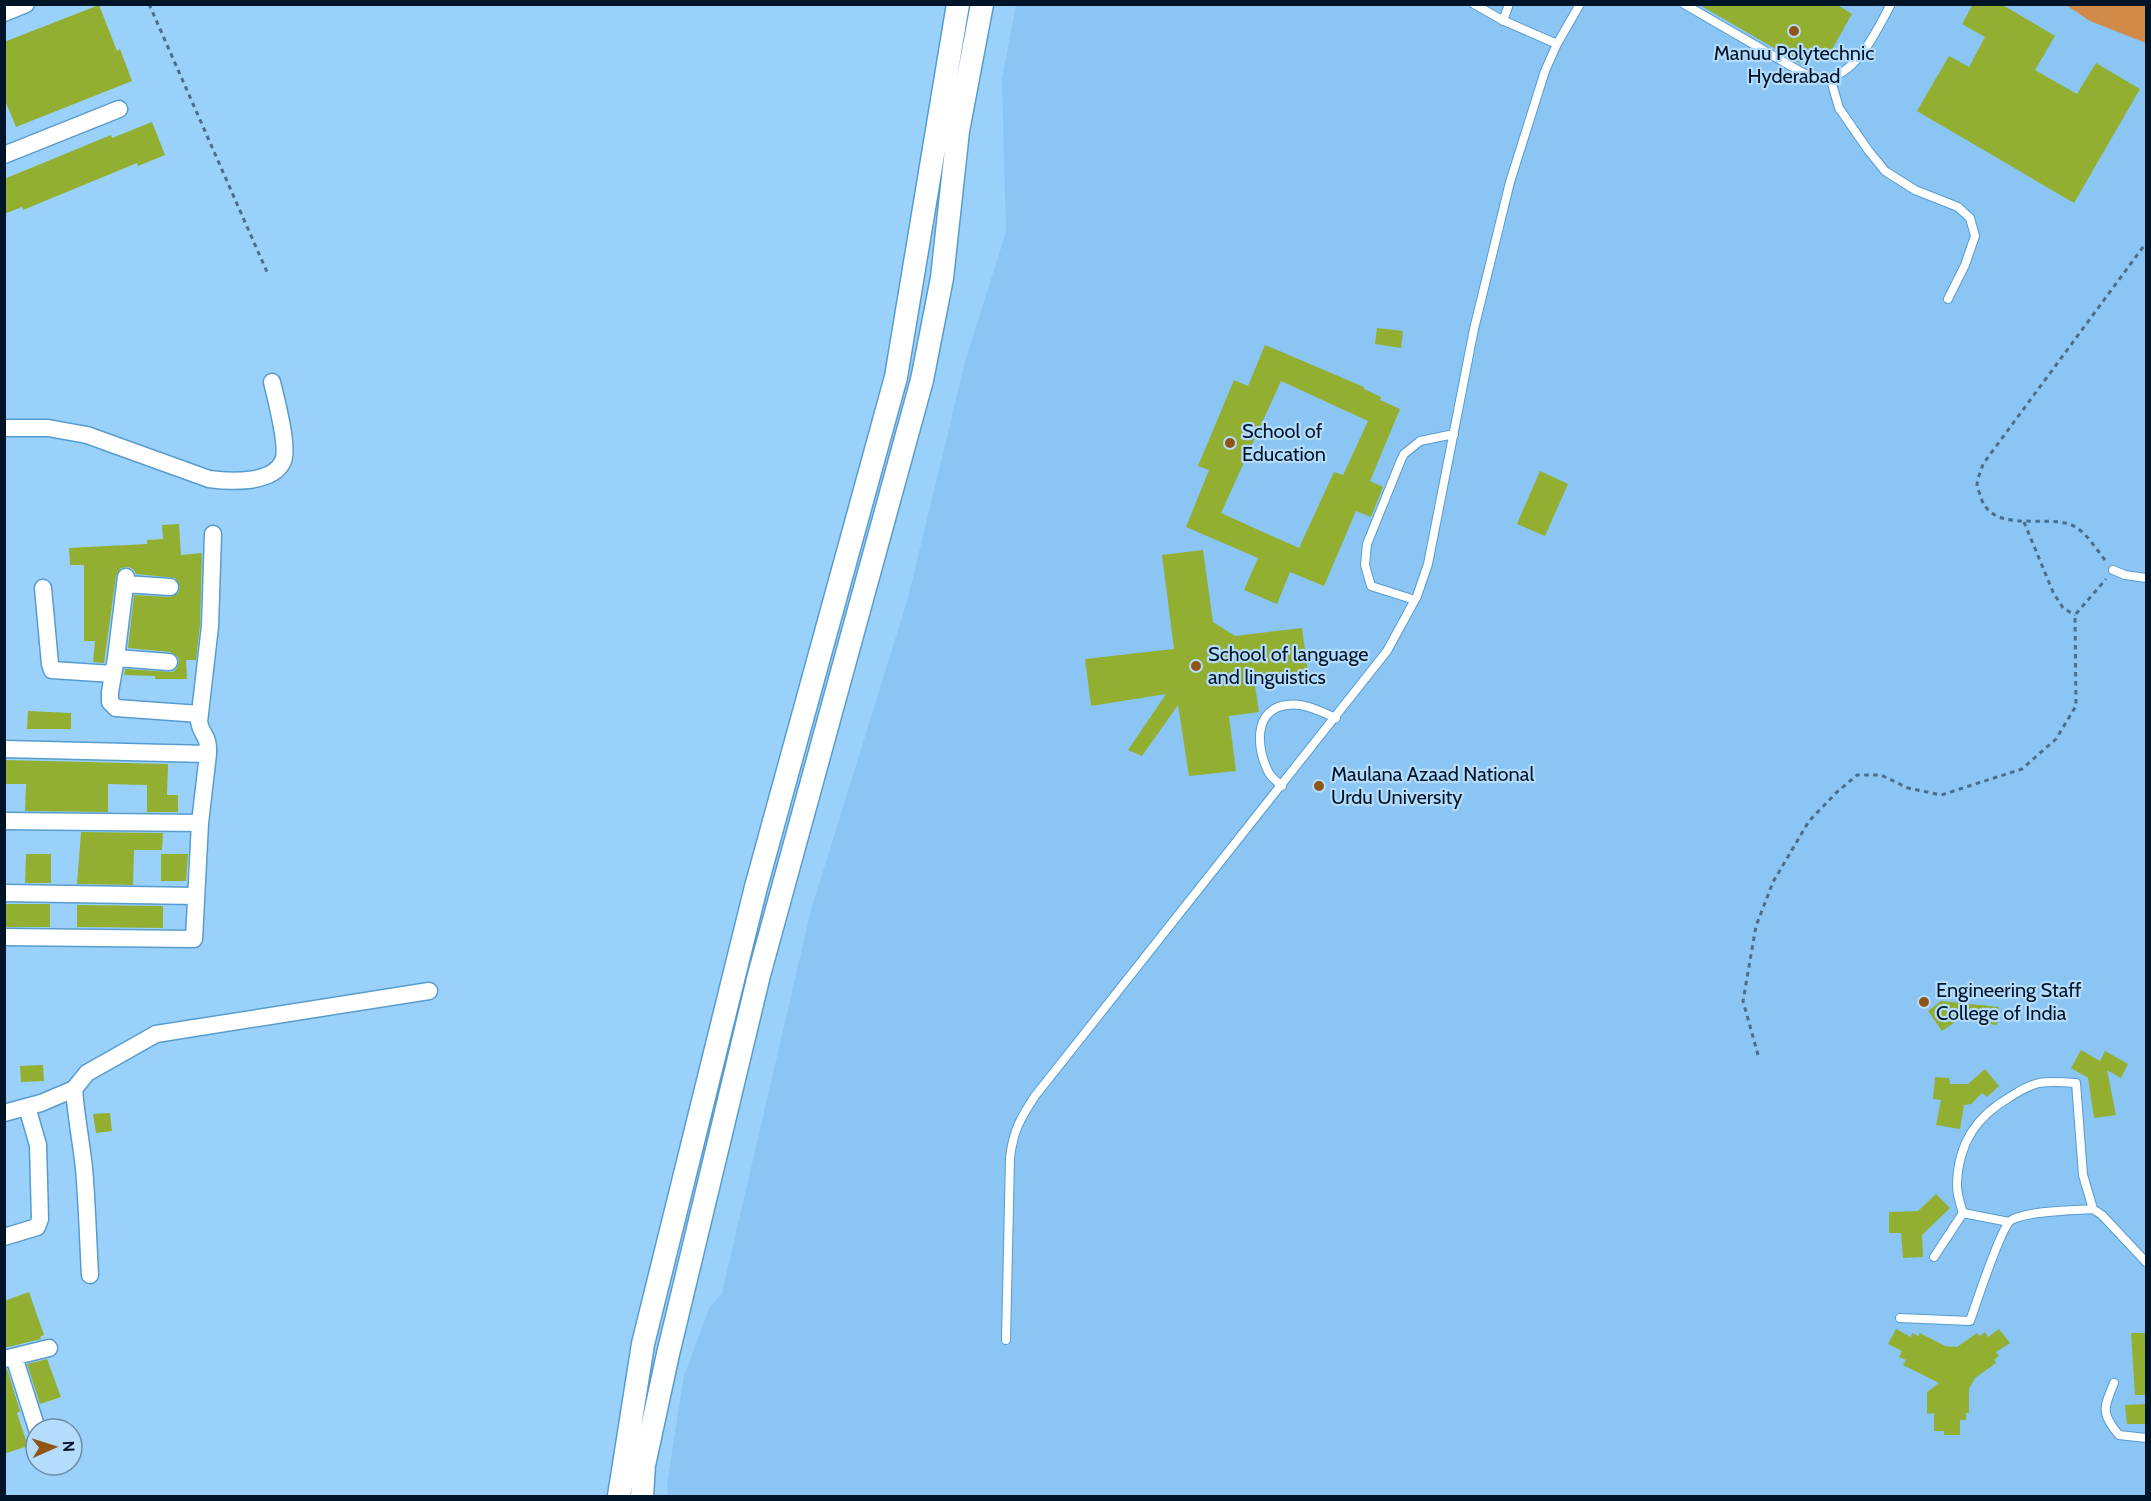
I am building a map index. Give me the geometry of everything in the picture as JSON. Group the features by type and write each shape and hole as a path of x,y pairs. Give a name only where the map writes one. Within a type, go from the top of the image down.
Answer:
{"street":[{"path":"4,13 26,4"},
{"path":"619,1497 643,1344 756,887 896,377 958,4"},
{"path":"642,1497 644,1465 668,1354 759,975 922,380 942,278 958,131 982,4"},
{"path":"4,155 119,109"},
{"path":"4,428 48,428 87,435 209,479 226,482 251,480 270,474 283,462 285,448 272,382"},
{"path":"4,937 194,939 200,824 208,754 208,738 200,728 200,714 210,626 213,534"},
{"path":"170,587 125,581 110,702 116,708 200,714"},
{"path":"43,588 50,667 59,672 169,663"},
{"path":"4,749 208,754"},
{"path":"4,821 200,824"},
{"path":"4,893 196,896"},
{"path":"4,1113 41,1104 74,1089 87,1073 156,1034 429,992"},
{"path":"74,1089 84,1169 90,1275"},
{"path":"4,1237 37,1227 40,1219 38,1145 27,1107"},
{"path":"32,1417 9,1358 49,1348"}],"lane":[{"path":"1474,4 1503,21 1557,44"},
{"path":"1503,21 1509,4"},
{"path":"1006,1340 1010,1167 1012,1140 1017,1123 1035,1096 1387,651 1415,600 1428,564 1474,329 1510,182 1545,71 1557,44 1580,4"},
{"path":"1684,4 1803,74 1830,77 1844,71 1868,46 1891,4"},
{"path":"1830,77 1839,108 1885,171 1915,190 1958,207 1970,218 1975,236 1965,265 1948,299"},
{"path":"1415,600 1371,586 1365,564 1367,544 1404,454 1420,441 1454,434"},
{"path":"2113,570 2125,575 2146,578"},
{"path":"1282,786 1270,775 1259,740 1266,715 1280,706 1294,704 1336,717"},
{"path":"1934,1257 1963,1213 1956,1184 1961,1151 1978,1120 1992,1107 2022,1089 2038,1083 2076,1083 2083,1175 2093,1209"},
{"path":"1963,1213 2009,1222 2021,1216 2093,1209 2102,1215 2146,1262"},
{"path":"1900,1318 1970,1321 1993,1256 2009,1222"},
{"path":"2114,1383 2106,1402 2107,1421 2119,1434 2146,1438"}],"path":[{"path":"149,4 267,272"},
{"path":"1758,1055 1743,1001 1756,927 1773,882 1809,821 1857,775 1881,775 1908,788 1941,795 2022,769 2056,739 2076,706 2075,615 2113,570 2089,539 2072,525 2052,521 2024,521 1993,515 1983,506 1977,487 1983,464 2146,243"},
{"path":"2024,521 2053,592 2062,608 2075,615"}],"shaded area":[{"name":"Maulana Azaad National Urdu University","path":"1016,5 2146,5 2146,1496 668,1496 667,1484 684,1376 709,1309 722,1293 811,910 908,598 965,362 1006,232 1002,79"},
{"path":"2066,5 2146,5 2146,43 2090,21"}],"building":[{"name":"Manuu Polytechnic Hyderabad","path":"1698,4 1836,4 1852,14 1826,60 1807,49 1800,63"},
{"path":"1973,4 2001,4 2055,36 2035,70 2077,94 2096,63 2140,89 2074,203 1917,111 1949,56 1969,67 1985,37 1962,24"},
{"path":"99,5 117,51 120,49 132,81 16,127 4,98 4,42"},
{"path":"152,122 165,155 138,166 137,163 23,210 22,207 4,214 4,179 111,135 112,138"},
{"path":"1377,328 1403,331 1401,348 1375,344"},
{"name":"School of Education","path":"1265,345 1364,387 1381,397 1380,400 1400,409 1370,481 1383,487 1371,517 1356,511 1324,586 1290,572 1277,604 1244,590 1258,558 1186,527 1209,470 1198,466 1234,380 1248,386","holes":["1281,381 1368,421 1343,475 1334,472 1299,548 1221,513"]},
{"path":"1540,471 1568,484 1545,536 1517,524"},
{"path":"179,524 181,555 202,553 200,625 196,660 186,660 187,679 155,679 155,676 124,675 125,669 173,672 179,662 178,657 170,652 128,648 134,595 170,597 178,593 180,587 175,578 136,574 128,567 121,568 116,576 104,663 93,662 95,641 84,641 84,565 70,565 69,548 147,544 147,540 163,539 162,525"},
{"name":"School of language and linguistics","path":"1203,550 1213,622 1235,636 1302,628 1308,672 1254,679 1259,712 1229,716 1236,771 1189,776 1178,705 1142,756 1128,750 1166,694 1091,706 1085,659 1174,649 1162,555"},
{"path":"28,711 71,713 71,729 27,729"},
{"path":"4,760 168,764 167,795 178,795 178,812 147,812 147,785 108,784 108,812 25,811 26,784 4,784"},
{"path":"81,832 163,833 162,850 134,850 133,885 77,884"},
{"path":"26,854 51,854 51,883 25,883"},
{"path":"161,854 188,854 186,881 161,881"},
{"path":"4,904 50,904 50,927 4,927"},
{"path":"77,905 163,906 163,928 77,927"},
{"path":"1941,1001 1999,1007 1997,1025 1958,1020 1942,1031 1928,1011"},
{"path":"2081,1050 2100,1061 2105,1051 2128,1064 2121,1078 2107,1070 2116,1115 2094,1118 2088,1078 2071,1068"},
{"path":"43,1065 44,1081 21,1082 20,1066"},
{"path":"1985,1069 1999,1086 1987,1097 1982,1093 1971,1104 1964,1105 1960,1129 1936,1125 1941,1100 1933,1099 1935,1077 1949,1078 1950,1084 1968,1084"},
{"path":"110,1113 112,1131 96,1133 93,1114"},
{"path":"1936,1194 1950,1208 1922,1235 1923,1257 1903,1258 1901,1233 1889,1233 1889,1212 1918,1211"},
{"path":"29,1292 44,1335 40,1337 41,1339 4,1348 4,1301"},
{"path":"1896,1329 1911,1337 1912,1333 1918,1336 1920,1333 1945,1346 1957,1347 1977,1333 1980,1336 1985,1332 1988,1337 1999,1329 2010,1343 1996,1352 1999,1356 1994,1360 1996,1363 1975,1378 1969,1389 1969,1413 1966,1413 1966,1420 1960,1420 1960,1435 1944,1435 1944,1431 1934,1431 1934,1413 1927,1414 1927,1392 1939,1383 1903,1365 1906,1360 1899,1357 1902,1351 1888,1344"},
{"path":"2131,1333 2146,1333 2146,1395 2135,1395"},
{"path":"47,1359 61,1397 40,1404 27,1364"},
{"path":"4,1369 7,1369 20,1411 17,1413 24,1434 24,1447 4,1454"},
{"path":"2146,1404 2146,1424 2127,1424 2125,1405"}],"place":[{"name":"Manuu Polytechnic Hyderabad","path":"1794,31"},
{"name":"School of Education","path":"1230,443"},
{"name":"School of language and linguistics","path":"1196,666"},
{"name":"Maulana Azaad National Urdu University","path":"1319,786"},
{"name":"Engineering Staff College of India","path":"1924,1002"}]}
